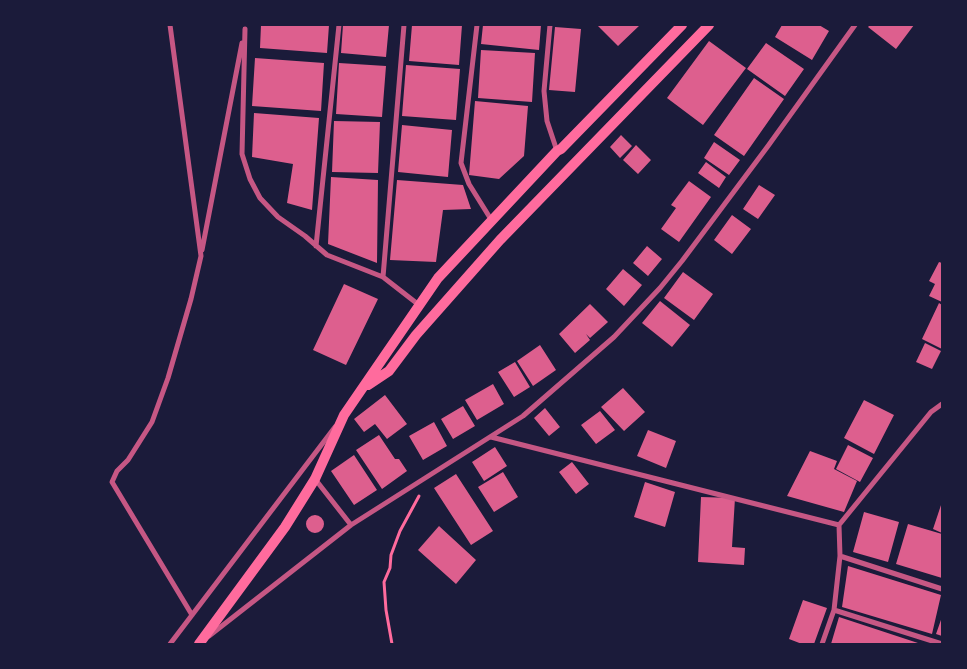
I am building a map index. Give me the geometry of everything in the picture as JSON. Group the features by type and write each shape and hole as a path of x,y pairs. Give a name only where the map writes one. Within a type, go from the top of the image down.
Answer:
{"main road":[{"path":"199,644 285,527 315,479 344,415 438,278 557,152 682,25"},
{"path":"363,389 389,371 416,335 500,240 709,25"}],"street":[{"path":"170,25 201,256"},
{"path":"316,246 339,25"},
{"path":"383,277 404,25"},
{"path":"477,25 461,163 469,184 492,222"},
{"path":"550,25 544,91 547,121 557,152"},
{"path":"199,644 351,525 523,416 614,337 660,288 757,162 855,25"},
{"path":"192,615 112,482 116,471 128,460 152,422 168,378 201,256 246,27"},
{"path":"246,27 242,154 250,179 260,198 278,217 326,255 383,277 419,306"},
{"path":"822,644 834,610 840,556 839,525 931,412 942,404"},
{"path":"170,644 344,415"},
{"path":"491,437 839,525"},
{"path":"315,479 351,525"},
{"path":"840,556 942,588"},
{"path":"834,610 942,644"}],"path":[{"path":"392,644 386,610 384,582 390,568 391,555 400,531 421,492 419,483"}],"building":[{"path":"261,25 329,25 327,53 260,48"},
{"path":"343,25 389,25 386,57 341,53"},
{"path":"412,25 462,25 459,65 409,61"},
{"path":"483,25 541,25 539,50 481,44"},
{"path":"597,25 640,25 618,46"},
{"path":"782,25 819,25 829,31 812,60 775,37"},
{"path":"870,25 914,25 896,49 868,27"},
{"path":"555,27 581,29 575,92 549,90"},
{"path":"709,41 746,68 703,125 667,98"},
{"path":"766,43 804,69 785,96 747,69"},
{"path":"481,50 535,53 532,102 478,98"},
{"path":"255,58 324,63 321,111 252,106"},
{"path":"339,63 386,66 382,117 336,114"},
{"path":"406,65 460,69 456,120 402,116"},
{"path":"754,78 784,99 744,156 714,135"},
{"path":"475,101 528,106 524,156 499,179 469,175"},
{"path":"254,113 319,118 312,210 287,203 293,164 252,157"},
{"path":"334,121 380,122 378,173 332,172"},
{"path":"402,125 452,130 448,177 398,172"},
{"path":"621,135 632,146 620,158 610,147"},
{"path":"714,142 740,160 729,175 704,158"},
{"path":"636,145 651,160 638,174 623,160"},
{"path":"706,162 726,177 719,188 698,173"},
{"path":"331,177 378,180 377,263 328,244"},
{"path":"397,180 463,185 471,209 443,210 436,262 390,260"},
{"path":"689,181 711,197 679,242 661,229 676,208 671,205"},
{"path":"759,185 775,195 758,219 743,209"},
{"path":"732,215 751,229 732,254 714,240"},
{"path":"647,246 662,259 648,276 633,263"},
{"path":"939,262 942,263 942,302 929,296 935,284 929,281"},
{"path":"623,269 642,285 624,306 606,289"},
{"path":"683,272 713,294 694,320 664,298"},
{"path":"344,284 378,299 346,365 313,350"},
{"path":"660,301 690,325 672,347 642,323"},
{"path":"939,303 942,305 942,349 922,339"},
{"path":"590,304 608,322 590,338 586,334 590,340 575,353 559,334"},
{"path":"925,343 941,351 932,369 916,362"},
{"path":"540,345 556,370 533,386 517,361"},
{"path":"515,362 530,387 514,397 498,372"},
{"path":"493,384 504,404 477,420 465,400"},
{"path":"623,388 645,412 624,431 601,407"},
{"path":"385,395 407,424 387,439 375,424 364,432 354,419"},
{"path":"864,400 894,415 874,454 844,438"},
{"path":"463,406 475,426 453,439 441,419"},
{"path":"545,408 560,427 549,436 534,418"},
{"path":"600,411 615,430 596,444 581,425"},
{"path":"434,422 447,446 423,460 409,436"},
{"path":"648,430 676,441 666,468 637,456"},
{"path":"379,435 395,459 399,459 407,471 382,489 356,450"},
{"path":"848,445 873,458 860,482 836,469"},
{"path":"495,447 507,466 484,481 472,462"},
{"path":"810,451 837,461 834,469 857,481 844,512 787,496"},
{"path":"354,455 377,490 354,505 331,471"},
{"path":"572,462 589,484 576,494 559,472"},
{"path":"503,472 518,497 494,512 478,487"},
{"path":"456,474 493,531 471,545 434,488"},
{"path":"645,482 675,492 665,527 634,517"},
{"path":"701,497 735,498 732,547 745,548 744,565 698,562"},
{"path":"942,502 942,533 933,529"},
{"path":"864,512 899,522 888,562 853,552"},
{"path":"311,515 319,515 324,520 322,531 311,533 306,528 306,520"},
{"path":"908,524 942,534 942,578 896,564"},
{"path":"439,526 476,560 456,584 418,550"},
{"path":"848,566 941,595 932,634 842,607"},
{"path":"803,600 827,608 814,644 802,644 789,639"},
{"path":"839,617 921,644 831,644"},
{"path":"942,617 942,636 936,634"}]}
